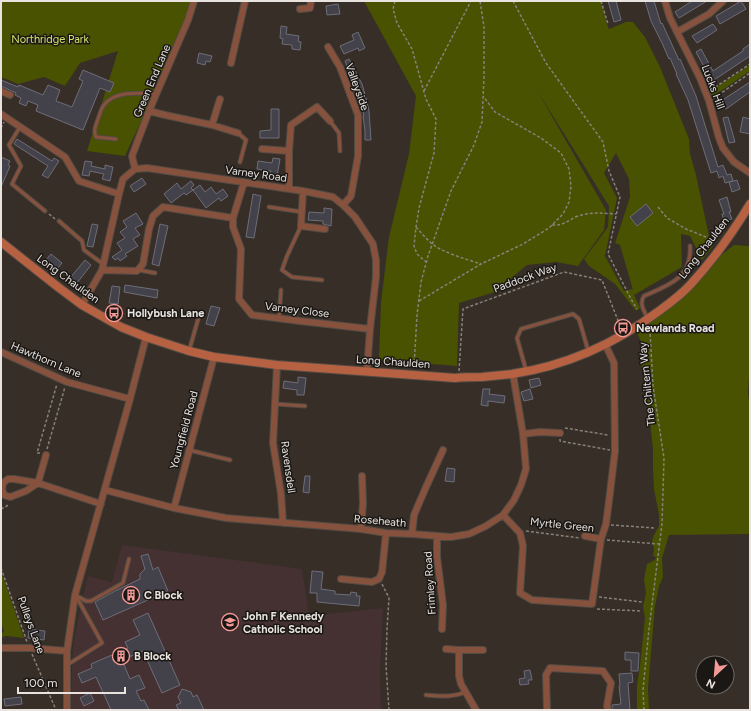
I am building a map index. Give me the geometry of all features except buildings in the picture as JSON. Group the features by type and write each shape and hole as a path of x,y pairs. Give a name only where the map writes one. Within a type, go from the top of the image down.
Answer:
{"street":[{"name":"Green End Lane","path":"135,169 132,156 149,111 188,20 194,1"},
{"path":"231,63 245,1"},
{"path":"300,9 310,8 311,1"},
{"name":"Lucks Hill","path":"665,1 670,18 697,71 706,93 719,138 734,162 750,173"},
{"path":"678,32 709,14 723,1"},
{"name":"Valleyside","path":"328,47 340,67 358,115 358,156 351,196 343,205"},
{"path":"1,91 10,95"},
{"path":"212,125 220,99"},
{"path":"289,188 291,125 317,107 330,121"},
{"path":"149,111 212,125 238,133"},
{"path":"1,114 65,157 79,181 119,194"},
{"path":"262,148 289,151"},
{"name":"Varney Road","path":"135,169 148,168 289,188 333,197 343,205 355,217 373,244 376,260 376,277 367,371"},
{"path":"82,305 103,267 123,179 135,169"},
{"path":"103,267 137,271 143,264 149,229 153,216 163,207 233,218 244,182"},
{"path":"303,191 301,226 325,229"},
{"name":"Long Chaulden","path":"1,242 82,305 121,327 146,338 189,351 214,357 277,365 414,375 482,377 513,374 559,363 589,352 623,335 647,320 670,303 690,285 724,244 750,204"},
{"name":"Varney Close","path":"233,218 233,227 241,249 239,300 252,314 370,329"},
{"path":"67,710 66,665 75,595 146,338"},
{"path":"503,515 520,532 523,546 520,593 532,600 592,604 601,539 606,524 615,451 614,363 605,344"},
{"name":"Hawthorn Lane","path":"1,352 67,382 130,399"},
{"name":"Youngfield Road","path":"174,508 214,357"},
{"name":"Ravensdell","path":"277,365 273,443 282,494 283,523"},
{"name":"Roseheath","path":"105,490 174,508 226,518 361,529 386,533 450,537 469,534 486,526 503,515 514,500 526,469 513,374"},
{"path":"522,434 540,432 560,434"},
{"path":"412,534 414,515 443,450"},
{"path":"46,455 38,483 26,491 10,497 4,495 2,489 3,482 8,479 14,479 38,483 101,504"},
{"path":"361,529 363,503 362,476"},
{"path":"341,579 372,582 379,579 382,572 386,533"},
{"name":"Frimley Road","path":"437,536 437,557 443,605 442,629"},
{"name":"Myrtle Green","path":"585,536 601,539"},
{"path":"1,648 30,648 67,652"},
{"path":"446,649 484,650"},
{"path":"459,650 459,676 461,684 476,710"},
{"path":"547,709 546,675 550,668 603,671 610,683 607,706 608,710"}],"lane":[{"path":"116,139 96,137 94,133 94,128 105,104 112,98 135,92 157,94"},
{"path":"330,121 339,133 340,151"},
{"path":"20,127 9,145 21,166 12,184 45,212"},
{"path":"238,133 246,140 240,162"},
{"path":"269,207 302,212"},
{"path":"59,222 82,241 84,250 103,267"},
{"path":"301,226 282,270 292,277 322,280"},
{"path":"647,320 642,307 644,296 667,286 682,275 689,261 690,246"},
{"path":"138,270 155,273"},
{"path":"279,318 281,290"},
{"path":"526,371 517,338 521,329 573,314 580,319 589,352"},
{"path":"189,351 199,316"},
{"path":"275,404 304,406"},
{"path":"189,450 230,460"},
{"path":"75,595 86,602 91,601 122,582 129,559"},
{"path":"66,665 102,643 75,595"},
{"path":"426,694 457,696 466,692"}],"path":[{"path":"395,1 393,9 397,23 412,49 426,99 436,119 434,153 419,208 414,246 417,254 426,262"},
{"path":"424,92 471,1"},
{"path":"414,375 417,315 421,282 426,262 451,192 476,139 482,122 484,26 480,1"},
{"path":"514,1 546,63 603,142 609,171 620,197 608,254 638,310"},
{"path":"601,1 608,24"},
{"path":"706,93 750,64"},
{"path":"709,101 750,72"},
{"path":"419,301 481,264 523,244 549,228 563,214 569,202 571,186 568,169 561,153 541,138 494,112 483,96"},
{"path":"658,207 667,218 686,229 724,244"},
{"path":"45,212 59,222"},
{"path":"552,225 559,226 586,214 616,214"},
{"path":"416,227 432,244 445,251 481,264"},
{"name":"Paddock Way","path":"458,377 463,309 564,272 602,280 623,335"},
{"name":"The Chiltern Way","path":"644,710 643,690 662,524 664,458 654,386 650,332 647,320"},
{"path":"58,378 37,453 46,455 67,382"},
{"path":"615,437 561,427 560,434 560,441 615,451"},
{"path":"1,508 7,506 10,497"},
{"path":"606,524 655,528"},
{"name":"Myrtle Green","path":"520,532 525,531 582,538 585,536"},
{"path":"601,539 659,544"},
{"name":"Pulleys Lane","path":"1,568 30,648 56,710"},
{"path":"379,579 389,598 386,666 389,710"},
{"path":"593,596 642,602"},
{"path":"592,604 595,609 641,611"}],"shaded area":[{"name":"John F Kennedy Catholic School","path":"122,545 302,569 309,616 383,608 380,672 381,710 71,710 74,641 88,576 112,582"}],"green space":[{"name":"Northridge Park","path":"1,1 192,1 179,40 125,156 87,151 118,51 80,63 65,86 44,77 18,84 1,77"},
{"path":"364,1 601,1 609,29 626,22 633,22 645,37 660,67 689,139 690,154 710,241 713,246 702,260 690,236 681,234 682,267 634,295 640,308 636,311 615,284 589,266 584,259 608,227 609,206 538,92 606,210 604,230 578,266 556,262 527,265 495,292 459,303 457,366 377,360 379,359 381,302 389,237 409,154 416,96","holes":["616,153 629,179 630,197 615,243 620,245 633,290 624,291 605,256 617,198 604,173"]},
{"path":"750,65 750,71 712,97 710,91"},
{"path":"734,245 750,246 750,361 748,392 750,411 750,534 669,535 662,558 663,577 659,586 655,606 648,688 649,710 637,710 637,685 645,617 643,607 646,593 644,579 647,564 655,560 656,557 653,556 654,549 652,541 659,526 659,515 654,489 653,449 649,412 641,362 643,346 636,331 654,320 721,255"},
{"path":"1,571 24,638 7,636 1,637 1,633 4,632 1,625"}],"place":[{"name":"Hollybush Lane","path":"114,313"},
{"name":"Newlands Road","path":"623,328"},
{"name":"C Block","path":"131,595"},
{"name":"John F Kennedy Catholic School","path":"230,622"},
{"name":"B Block","path":"121,656"}]}
